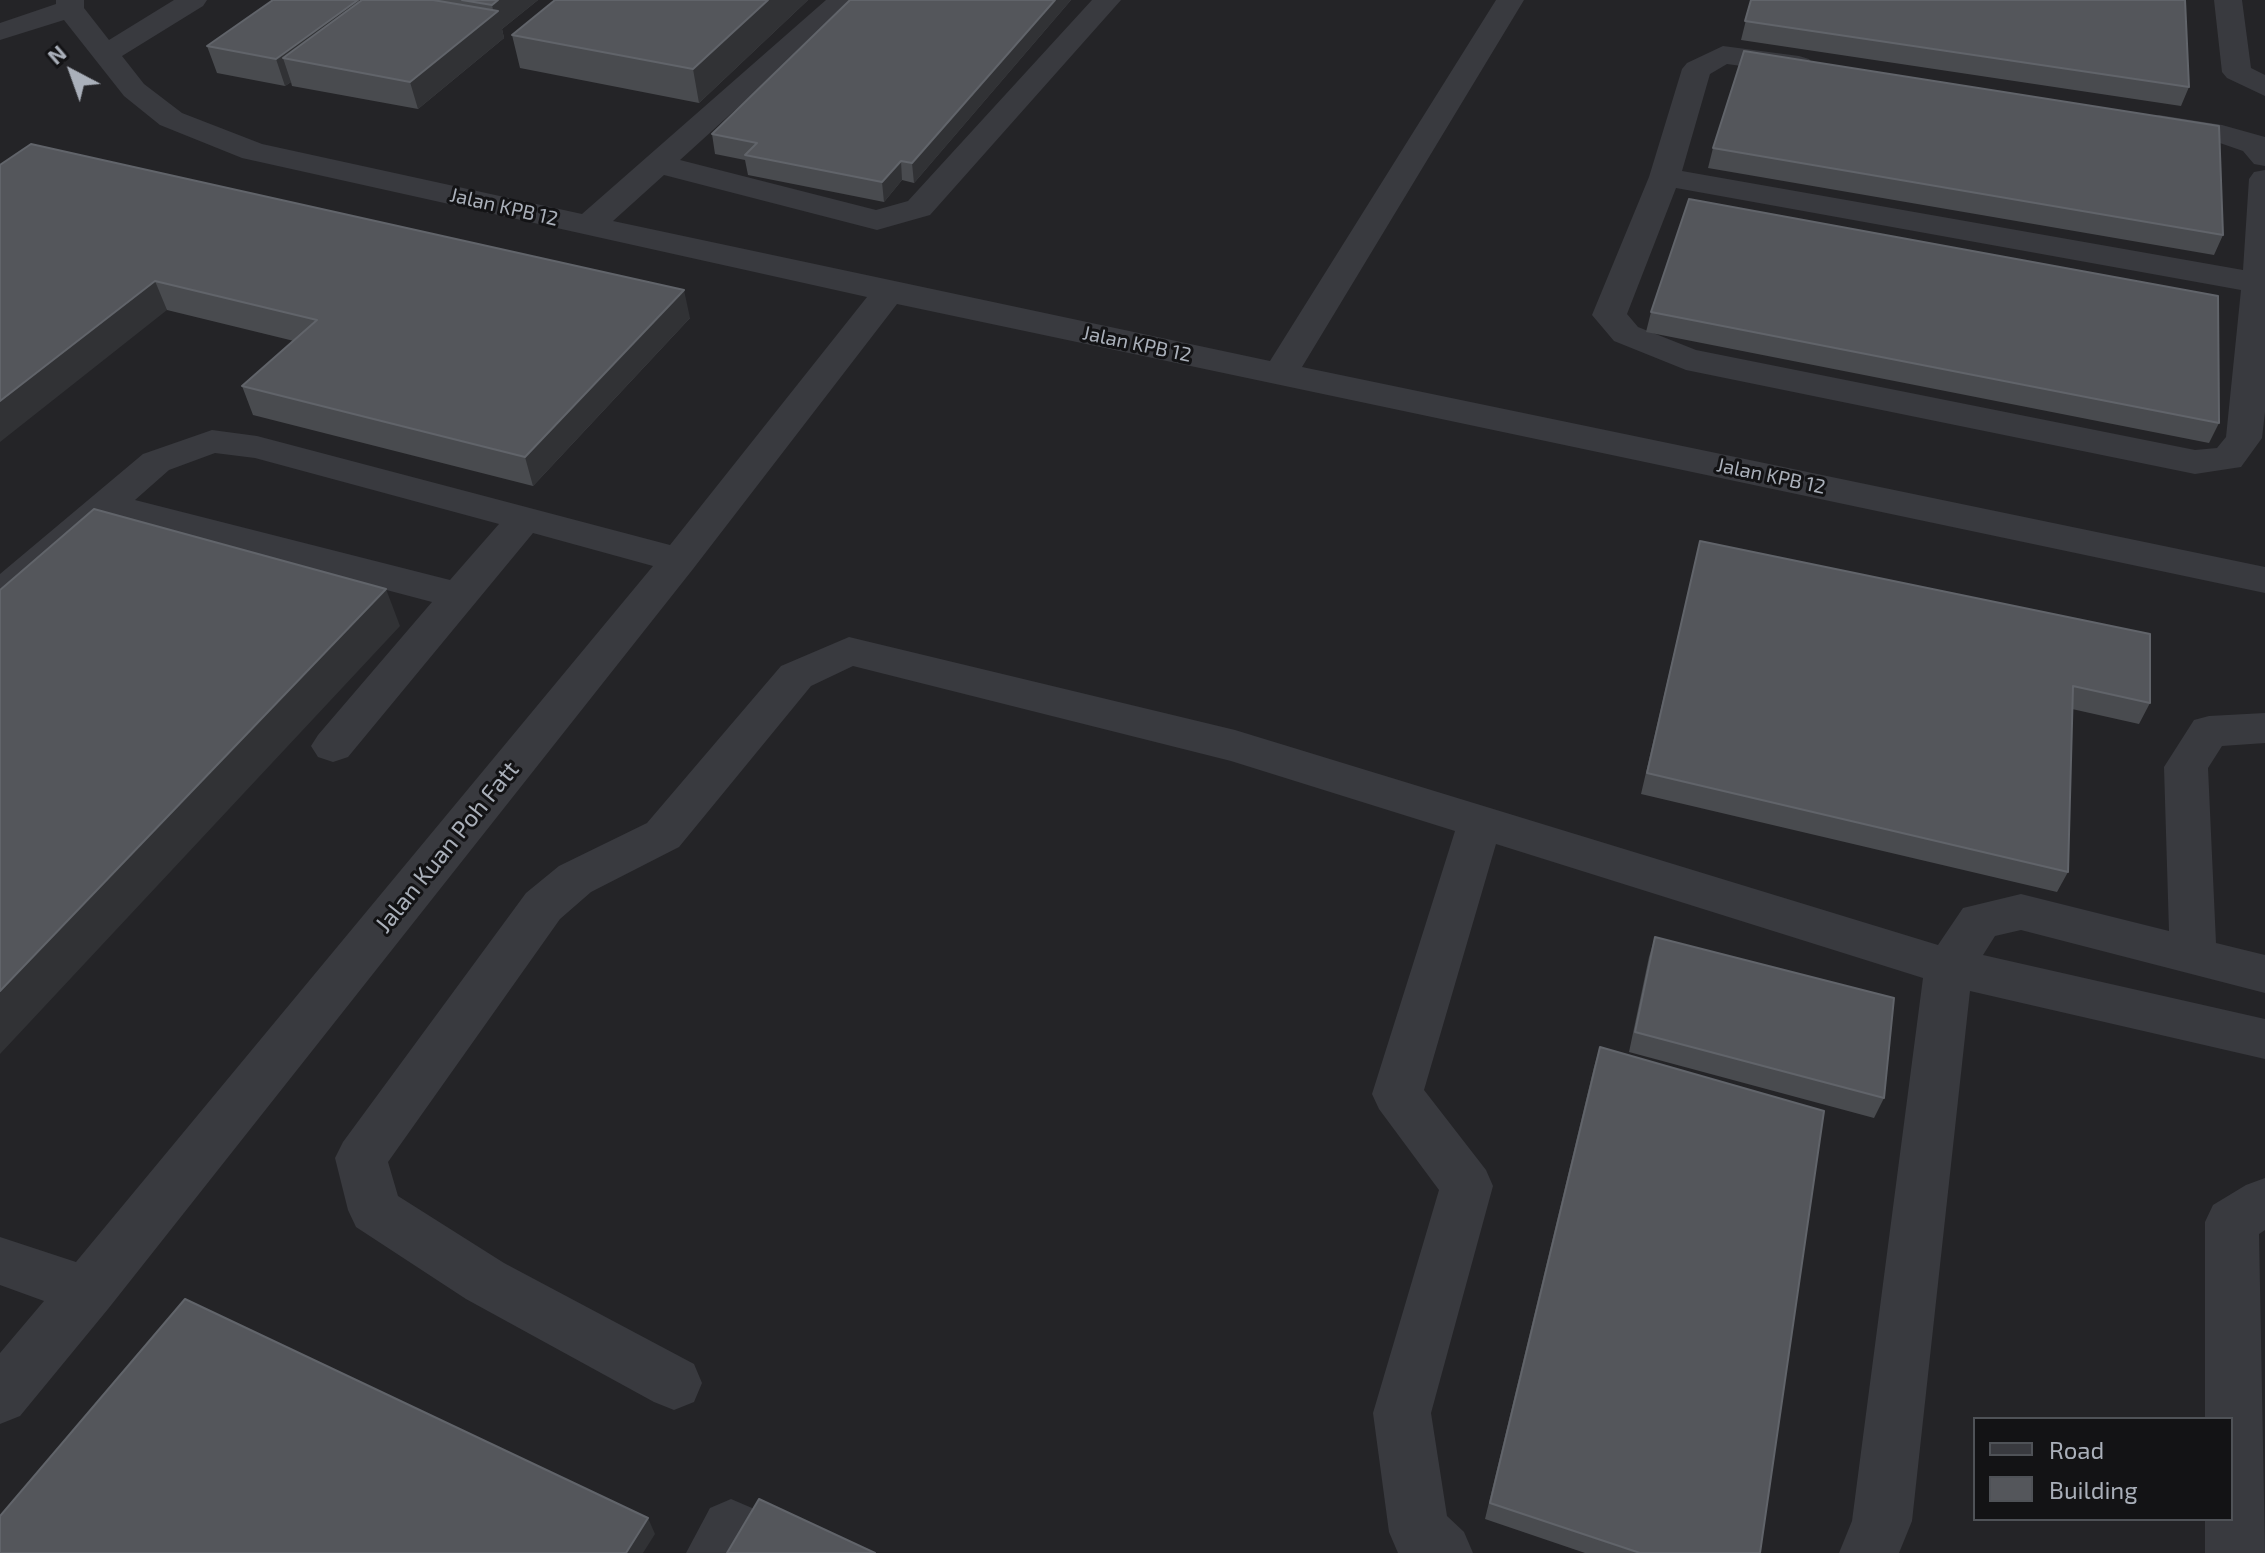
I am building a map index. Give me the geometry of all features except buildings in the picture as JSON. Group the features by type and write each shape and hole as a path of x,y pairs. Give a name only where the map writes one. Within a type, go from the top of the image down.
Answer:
{"street":[{"path":"106,54 193,0"},
{"path":"588,226 842,0"},
{"path":"658,164 877,220 919,208 1107,0"},
{"path":"1280,374 1510,0"},
{"path":"2228,0 2237,72 2265,87"},
{"path":"0,32 70,4"},
{"name":"Jalan KPB 12","path":"70,4 134,90 171,119 253,151 889,292 2265,580"},
{"path":"1833,70 1723,55 1697,69 1665,177 1609,315 1626,334 1686,359 2195,462 2228,459 2244,438 2260,337 2257,283 2265,179"},
{"path":"2129,119 2222,134 2254,144 2265,157"},
{"path":"1665,177 2257,283"},
{"name":"Jalan Kuan Poh Fatt","path":"0,1397 679,560 889,292"},
{"path":"0,595 156,462 212,441 257,447 679,560"},
{"path":"105,504 460,596"},
{"path":"333,746 524,519"},
{"path":"674,1383 485,1281 375,1210 361,1158 543,906 575,879 663,835 796,676 849,651 1235,746 1949,967 2265,1039"},
{"path":"2193,954 2186,767 2209,731 2265,728"},
{"path":"1443,1553 1419,1532 1402,1413 1467,1186 1397,1094 1480,822"},
{"path":"1869,1553 1882,1521 1949,967 1980,921 2021,912 2265,974"},
{"path":"2235,1553 2232,1222 2265,1201"},
{"path":"0,1261 89,1291"}],"shaded area":[{"path":"0,0 2265,0 2265,1553 0,1553"}]}
